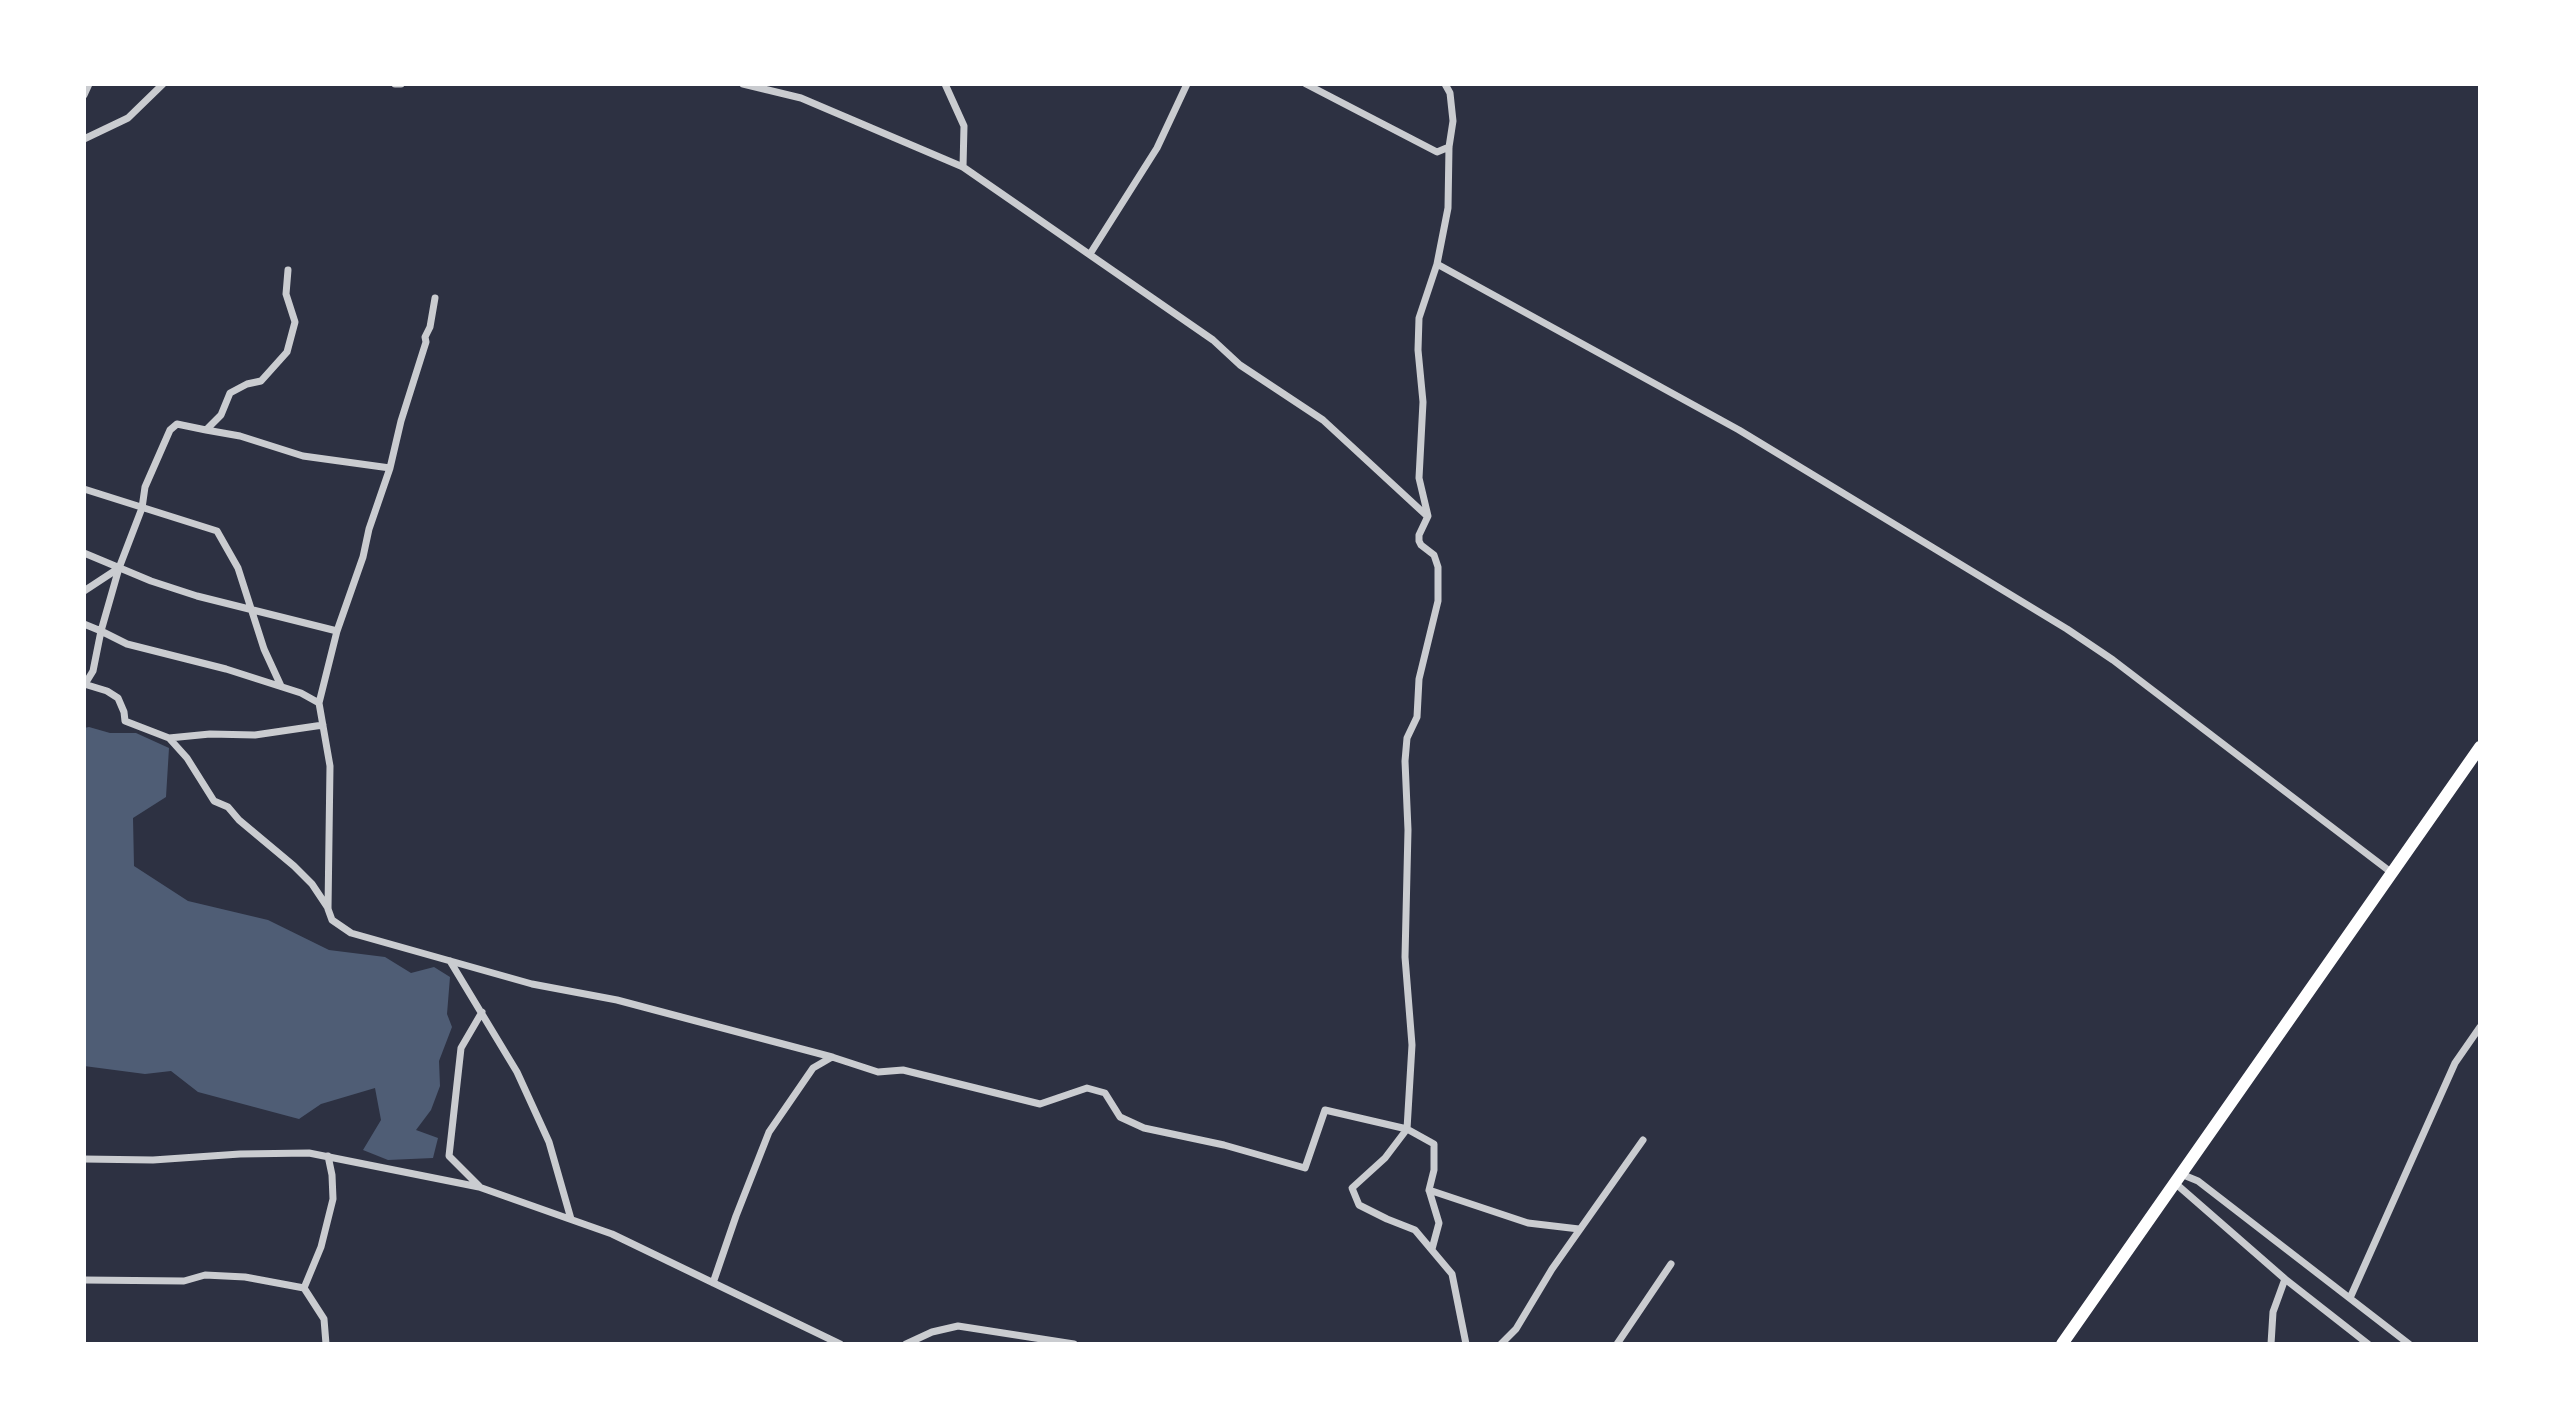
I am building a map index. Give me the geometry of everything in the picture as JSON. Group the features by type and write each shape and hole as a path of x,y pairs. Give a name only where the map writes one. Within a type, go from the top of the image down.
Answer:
{"highway":[{"path":"2062,1344 2480,747"}],"street":[{"path":"84,95 89,84"},
{"path":"84,139 128,118 163,84"},
{"path":"395,84 401,84"},
{"path":"743,84 801,98 963,167 1213,340 1240,365 1323,420 1428,516"},
{"path":"946,84 964,126 963,167"},
{"path":"1090,254 1157,148 1187,84"},
{"path":"1306,84 1437,152 1449,147"},
{"path":"1444,84 1450,93 1453,121 1449,147 1448,208 1437,264 1419,318 1418,351 1423,402 1419,478 1428,516 1419,541 1434,555 1438,567 1438,601 1419,679 1416,717 1407,738 1405,761 1408,830 1405,957 1412,1045 1406,1129 1385,1158 1352,1188 1359,1205 1378,1216 1415,1230 1452,1274 1466,1344"},
{"path":"1437,264 1740,430 2067,629 2113,660 2392,873"},
{"path":"206,430 221,415 230,393 247,384 261,382 287,352 295,322 286,294 288,270"},
{"path":"328,909 330,766 320,703 337,631 363,557 369,529 390,468 401,421 426,342 435,298"},
{"path":"323,725 255,735 210,734 169,738 125,721 118,698 107,691 85,684 96,662 101,631 119,568 142,508 145,487 170,430 177,424 240,436 313,458 390,468"},
{"path":"84,489 217,531 238,568 264,649 281,686"},
{"path":"84,553 186,593 337,631"},
{"path":"84,591 119,568"},
{"path":"84,624 127,645 226,669 301,693 320,703"},
{"path":"169,738 187,758 214,801 228,807 239,820 294,866 312,884 332,920 351,933 532,984 617,1000 832,1057 878,1072 903,1070 1040,1104 1087,1087 1105,1093 1120,1117 1144,1128 1224,1145 1305,1167 1325,1110 1406,1129 1434,1144 1434,1170 1429,1190 1439,1223 1432,1249"},
{"path":"450,961 517,1072 549,1142 570,1219"},
{"path":"480,1187 449,1156 461,1048 482,1012"},
{"path":"2350,1298 2455,1063 2480,1027"},
{"path":"713,1283 769,1132 813,1068 832,1057"},
{"path":"1501,1344 1517,1329 1579,1229 1643,1140"},
{"path":"84,1159 153,1160 309,1153 480,1187 612,1234 841,1344"},
{"path":"304,1288 321,1247 333,1199 328,1156"},
{"path":"2178,1178 2285,1279 2368,1344"},
{"path":"2178,1178 2198,1181 2409,1344"},
{"path":"1429,1190 1528,1223 1579,1229"},
{"path":"1617,1344 1671,1264"},
{"path":"84,1280 184,1281 205,1275 245,1277 304,1288 324,1319 326,1344"},
{"path":"2271,1344 2273,1312 2285,1279"},
{"path":"906,1344 932,1332 958,1325 1074,1344"}],"water":[{"path":"84,728 110,733 136,733 169,748 166,797 133,818 134,866 188,901 268,920 329,950 385,957 411,973 434,967 450,977 447,1014 452,1027 439,1061 440,1086 431,1110 416,1130 438,1138 433,1158 388,1160 363,1150 381,1120 375,1088 321,1104 299,1119 198,1092 171,1071 145,1074 84,1066"}]}
